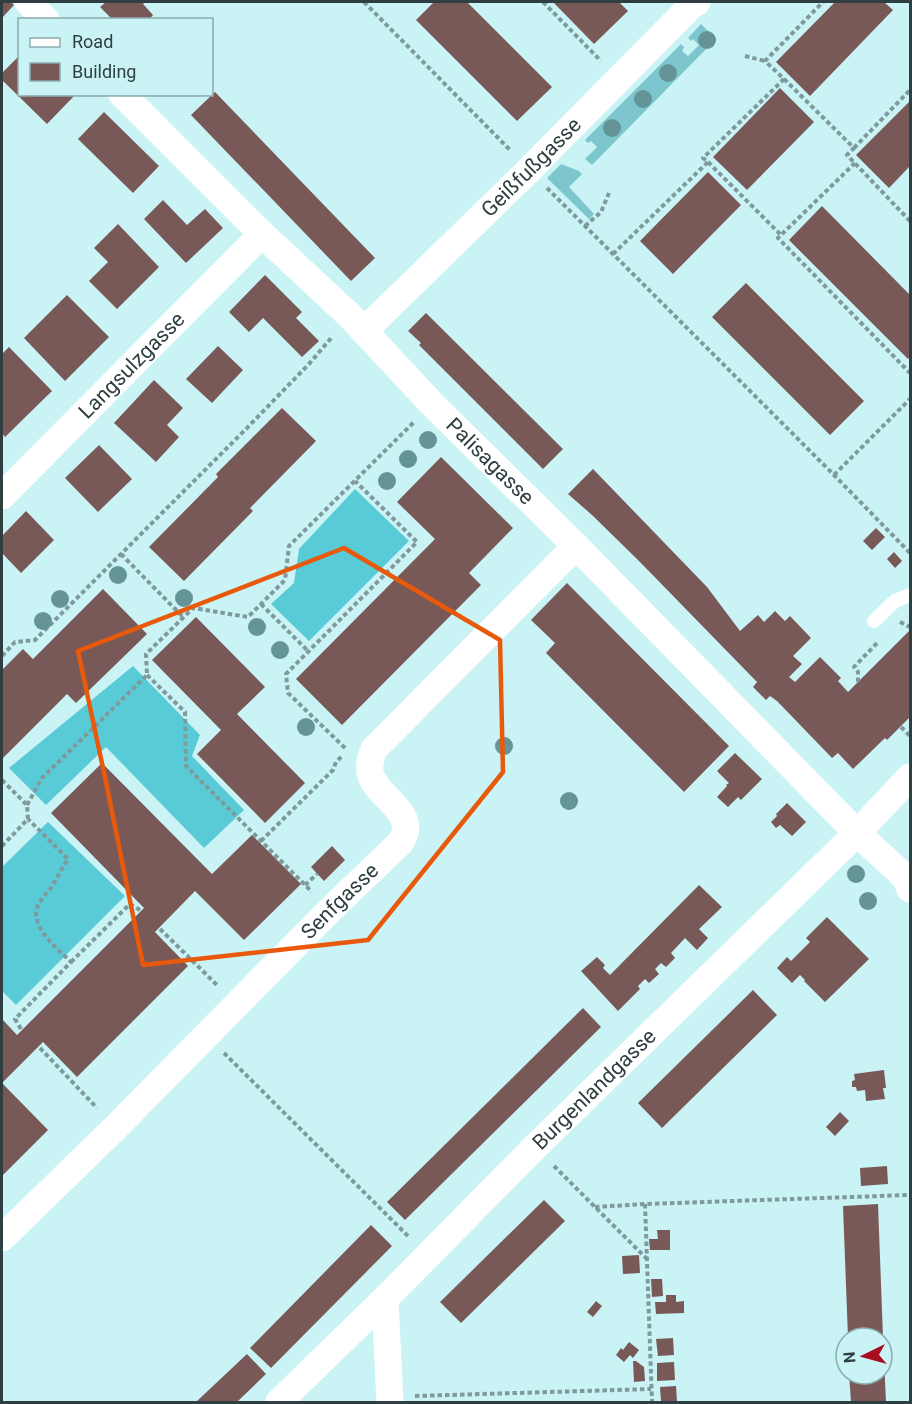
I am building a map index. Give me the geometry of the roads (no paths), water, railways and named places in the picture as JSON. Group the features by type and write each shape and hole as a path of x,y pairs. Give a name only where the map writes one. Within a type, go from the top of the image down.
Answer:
{"street":[{"path":"28,2 44,18"},
{"name":"Geißfußgasse","path":"357,324 529,170 697,2"},
{"name":"Palisagasse","path":"124,96 262,234 357,324 432,404 576,546 857,833 906,878 910,889"},
{"name":"Langsulzgasse","path":"2,496 262,234"},
{"name":"Senfgasse","path":"2,1238 400,843 405,832 403,816 398,807 376,785 370,774 370,762 374,749 576,546"},
{"name":"Burgenlandgasse","path":"279,1402 385,1299 535,1147 857,833 910,777"},
{"path":"385,1299 390,1402"}],"lane":[{"path":"874,621 895,601 910,595"}]}
